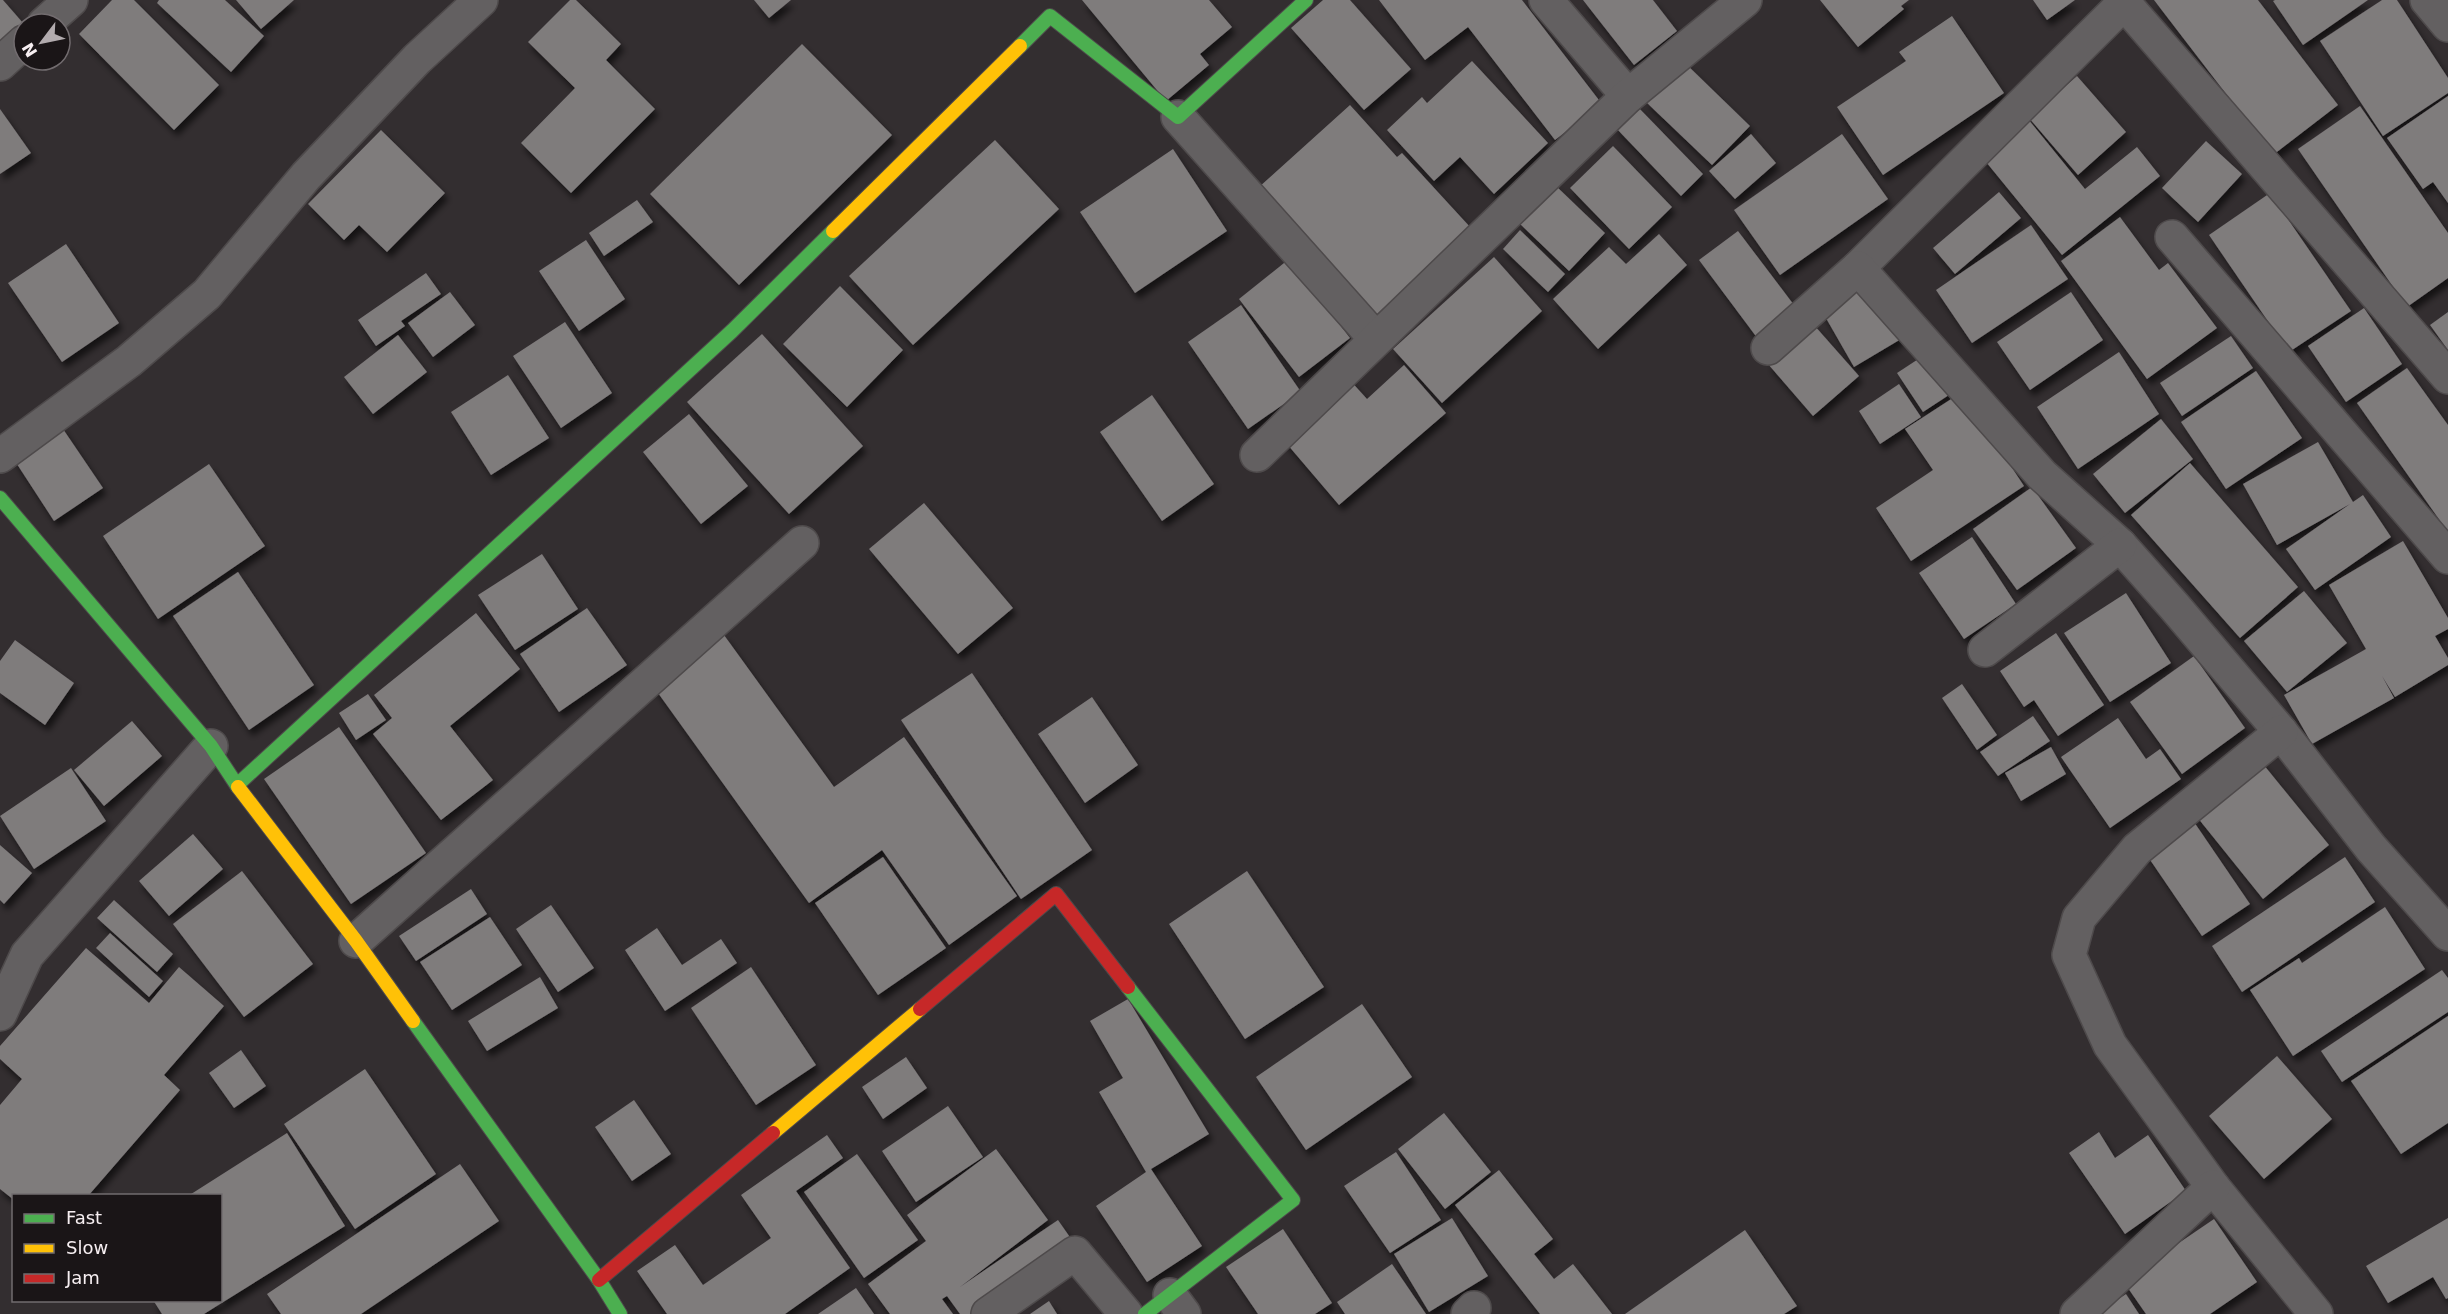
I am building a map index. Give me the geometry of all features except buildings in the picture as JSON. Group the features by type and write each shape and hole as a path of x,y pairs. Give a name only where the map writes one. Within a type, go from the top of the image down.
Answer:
{"street":[{"path":"58,12 71,0"},
{"path":"0,456 129,361 207,294 306,176 417,60 481,0"},
{"path":"1178,117 1306,0"},
{"path":"1546,0 1628,96"},
{"path":"1257,455 1375,338 1628,96 1745,0"},
{"path":"2427,0 2448,25"},
{"path":"1768,348 1858,268 2124,3 2448,377"},
{"path":"237,785 732,331 1050,16 1178,117 1375,338"},
{"path":"0,64 12,53"},
{"path":"2172,237 2448,557"},
{"path":"1858,268 2042,475 2120,546 2281,732 2371,848 2448,934"},
{"path":"0,498 211,746 237,785 356,941 599,1280 620,1314"},
{"path":"356,941 802,543"},
{"path":"1985,650 2120,546"},
{"path":"2281,732 2137,849 2079,918 2069,955 2110,1046 2213,1187 2316,1314"},
{"path":"0,1014 27,956 211,746"},
{"path":"599,1280 1056,894 1293,1200 1167,1308"},
{"path":"2077,1314 2213,1187"},
{"path":"988,1314 1075,1253 1126,1314"}],"traffic: fast":[{"path":"1020,46 1050,16 1178,117 1306,0"},
{"path":"237,785 732,331 833,231"},
{"path":"0,498 211,746 238,787"},
{"path":"1128,987 1293,1200 1145,1314"},
{"path":"413,1021 599,1280 620,1314"}],"traffic: slow":[{"path":"833,231 1020,46"},
{"path":"238,787 356,941 413,1021"},
{"path":"773,1133 920,1009"}],"traffic: jam":[{"path":"920,1009 1056,894 1128,987"},
{"path":"599,1280 773,1133"}]}
